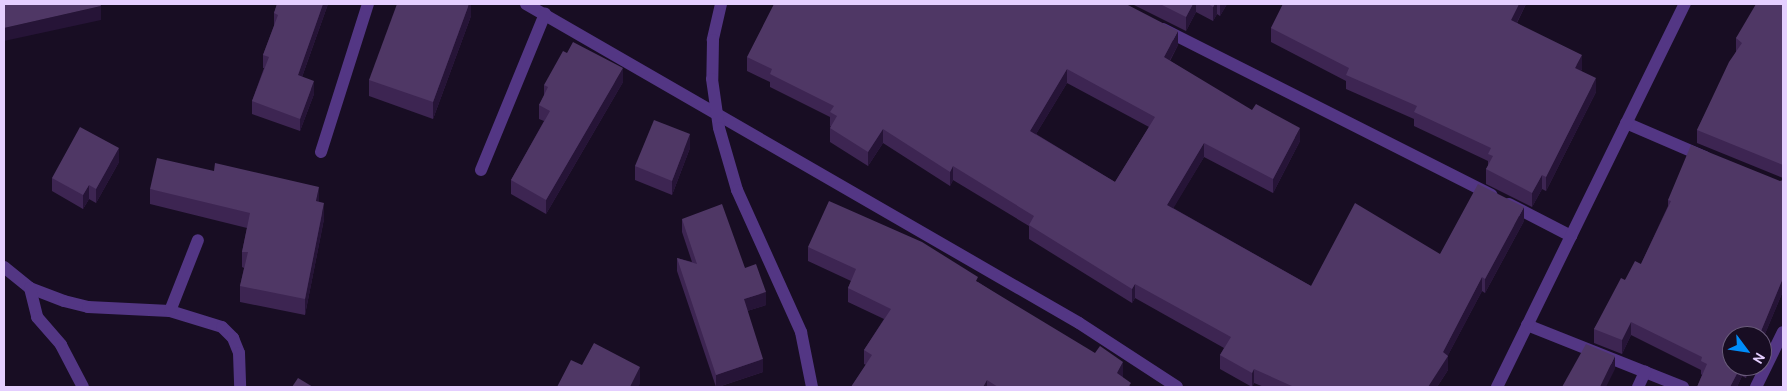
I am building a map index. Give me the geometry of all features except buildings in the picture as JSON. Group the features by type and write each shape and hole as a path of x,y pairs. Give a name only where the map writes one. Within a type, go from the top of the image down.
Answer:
{"street":[{"path":"322,152 368,4"},
{"path":"526,4 643,68 717,115 1079,323 1177,387"},
{"path":"720,4 714,40 712,79 717,115 737,190 801,332 812,387"},
{"path":"1497,387 1685,4"},
{"path":"481,170 546,14"},
{"path":"1150,22 1571,236"},
{"path":"1626,124 1720,163"},
{"path":"170,311 198,240"},
{"path":"4,267 30,288 88,307 170,311 207,321 222,328 232,338 239,353 240,387"},
{"path":"30,288 37,317 61,346 83,387"},
{"path":"1528,325 1683,387"},
{"path":"1756,387 1783,332"},
{"path":"1638,387 1645,372"}]}
